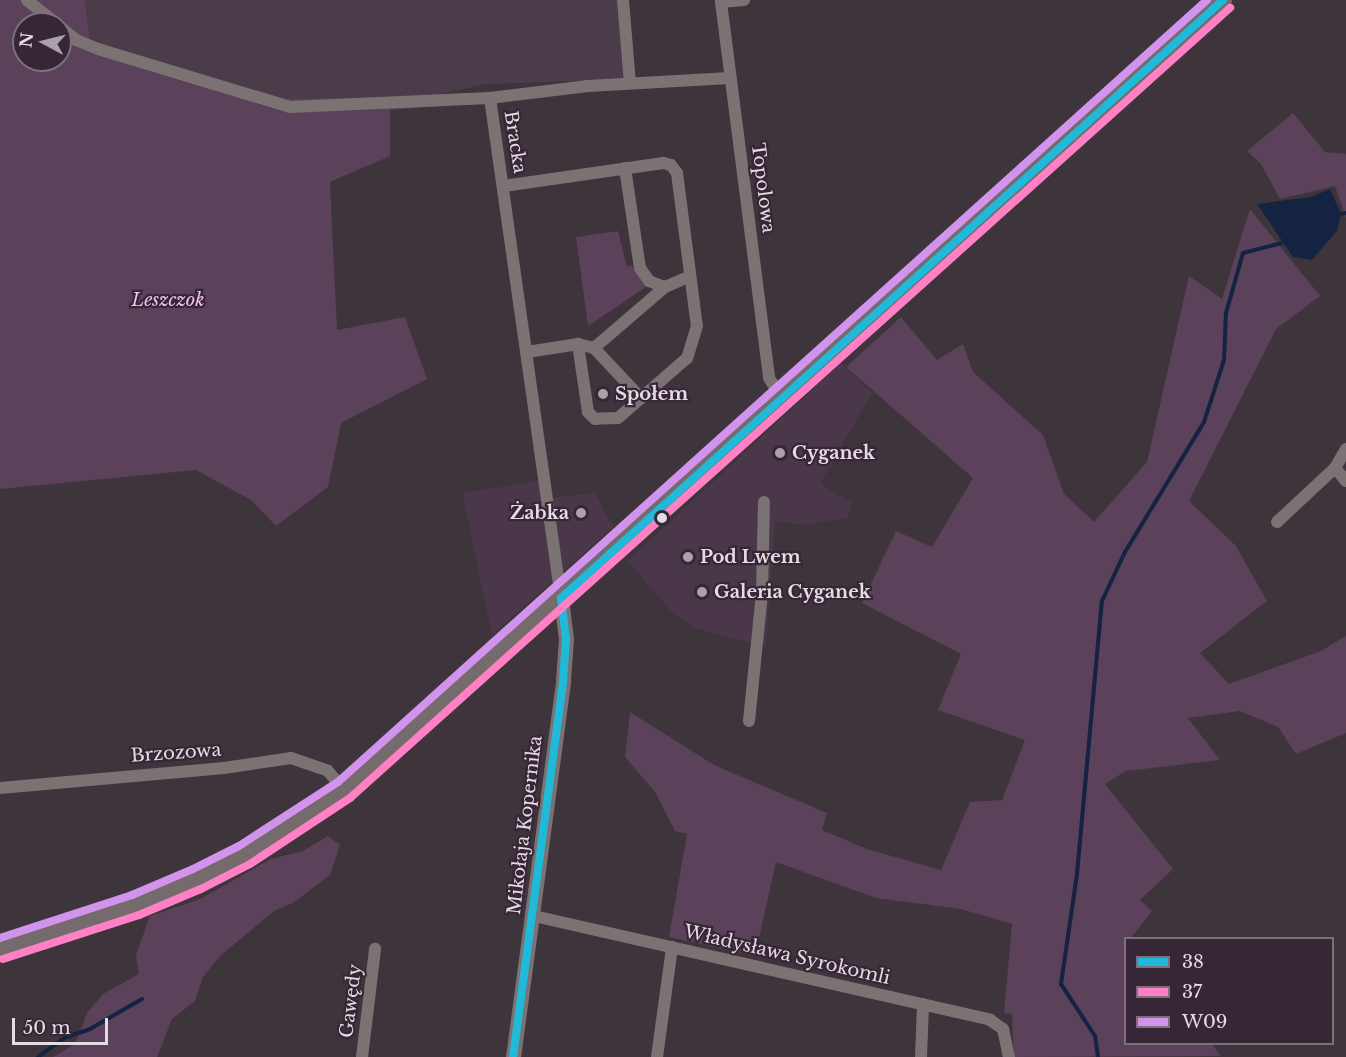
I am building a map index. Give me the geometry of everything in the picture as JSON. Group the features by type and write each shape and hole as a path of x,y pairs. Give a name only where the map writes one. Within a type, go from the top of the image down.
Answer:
{"main road":[{"path":"0,949 136,905 197,879 244,855 344,790 561,598 1223,0"}],"street":[{"name":"Bracka","path":"27,0 42,12"},
{"path":"623,0 630,83"},
{"name":"Topolowa","path":"744,0 721,2 769,378 782,398"},
{"name":"Bracka","path":"72,37 98,49 290,107 490,98 561,598"},
{"path":"490,98 630,83 730,78"},
{"path":"504,186 663,163 671,165 677,173 697,326 695,342 687,358 618,418 595,418 588,412 578,344"},
{"path":"625,168 640,268 649,281 665,287"},
{"path":"594,348 665,287 689,277"},
{"path":"527,352 578,344 594,348 641,398"},
{"path":"1277,522 1335,468 1346,449"},
{"path":"1335,468 1346,481"},
{"path":"749,721 762,594 764,502"},
{"name":"Mikołaja Kopernika","path":"513,1057 534,916 563,680 566,639 561,598"},
{"name":"Brzozowa","path":"0,788 224,768 291,758 327,771 344,790"},
{"name":"Władysława Syrokomli","path":"534,916 990,1020 1003,1029 1009,1057"},
{"path":"657,1057 672,947"},
{"name":"Gawędy","path":"362,1057 375,949"},
{"path":"921,1057 923,1004"}],"shaded area":[{"path":"85,0 620,0 626,73 621,80 484,84 425,98 272,99 90,40"},
{"path":"841,363 872,393 820,484 852,503 847,518 803,525 775,521 766,647 694,628 669,609 628,561"},
{"path":"539,481 542,499 595,493 613,527 492,635 462,493"}],"green space":[{"name":"Leszczok","path":"0,0 85,0 90,40 272,99 417,97 442,106 390,110 390,156 330,182 337,330 405,317 427,379 341,423 328,487 276,526 251,500 196,470 0,489"},
{"path":"1293,113 1325,152 1346,154 1346,218 1335,186 1280,199 1261,164 1247,151"},
{"path":"1250,209 1320,296 1276,329 1189,501 1236,546 1267,601 1200,653 1229,684 1321,651 1346,636 1346,733 1296,754 1278,727 1240,711 1188,718 1220,760 1126,771 1105,784 1173,869 1140,900 1152,911 1132,937 1124,937 1124,1045 1213,1045 1221,1056 1014,1057 1012,1014 1004,1013 1012,924 961,909 876,898 776,862 755,956 669,937 687,834 675,831 655,792 625,757 630,712 714,765 827,813 822,830 867,849 941,870 970,802 1002,800 1025,740 938,710 961,654 862,603 896,531 932,547 973,478 846,367 901,317 937,360 963,344 973,372 1043,435 1064,494 1094,522 1147,462 1189,276 1222,299"},
{"path":"618,231 627,267 631,265 646,287 588,326 576,237"},
{"path":"328,836 340,845 330,875 293,903 274,911 220,956 203,977 195,1001 172,1019 157,1057 53,1057 75,1044 87,1013 103,994 139,974 136,955 150,916 200,899 271,859 303,851"}],"water":[{"path":"1330,189 1341,214 1337,231 1312,260 1293,257 1257,204 1311,197"}],"waterway":[{"path":"1341,214 1346,213"},
{"path":"1098,1057 1095,1036 1061,984 1077,874 1102,601 1125,552 1204,422 1224,360 1226,313 1243,253 1282,243"},
{"path":"38,1057 66,1037 90,1029 142,999"}],"transit line":[{"name":"W09","path":"0,938 132,895 193,869 239,846 338,782 1207,0"},
{"name":"38","path":"561,598 1223,0"},
{"name":"37","path":"3,959 139,915 201,889 250,864 350,798 1230,8"},
{"name":"38","path":"513,1057 563,680 566,639 561,598"}],"place":[{"name":"Społem","path":"603,394"},
{"name":"Cyganek","path":"780,453"},
{"name":"Żabka","path":"581,513"},
{"name":"Pod Lwem","path":"688,557"},
{"name":"Galeria Cyganek","path":"702,592"}]}
